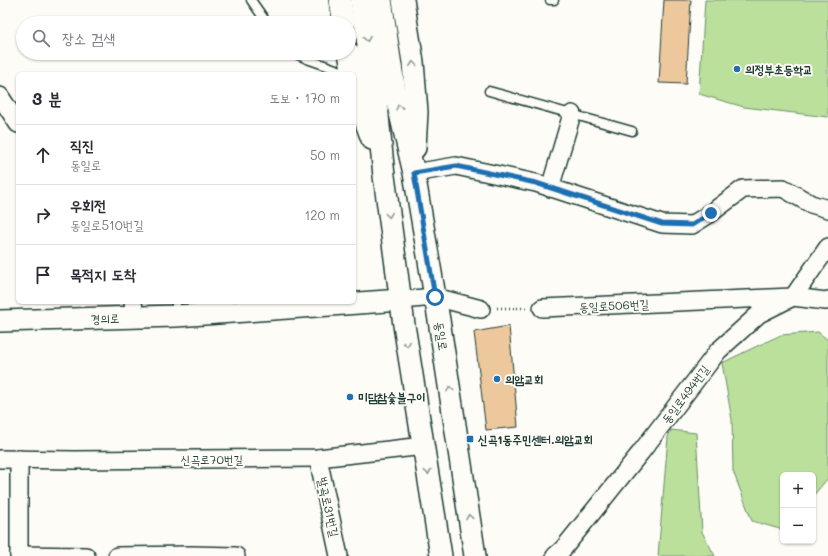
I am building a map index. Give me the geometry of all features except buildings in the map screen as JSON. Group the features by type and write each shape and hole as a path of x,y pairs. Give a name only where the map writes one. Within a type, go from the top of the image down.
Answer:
{"street":[{"path":"340,0 343,16"},
{"path":"361,0 376,96 384,176 401,300 441,556"},
{"name":"동일로","path":"380,0 395,92 414,173 435,297 475,556"},
{"path":"403,0 413,62 417,112 414,173 456,166 536,183 662,224 692,225 743,189 783,188 811,204 828,209"},
{"path":"350,60 351,72"},
{"path":"356,90 359,104 384,176"},
{"path":"0,96 16,121"},
{"path":"550,188 572,114"},
{"name":"동일로494번길","path":"555,556 563,549 641,452 718,351 759,314 793,297 828,247"},
{"path":"401,300 435,297 481,308"},
{"name":"동일로506번길","path":"542,308 793,297 828,300"},
{"name":"경의로","path":"356,302 401,300"},
{"name":"경의로","path":"0,321 134,310 301,304"},
{"name":"신곡로70번길","path":"0,459 83,460 318,458 424,446"},
{"name":"발곡로31번길","path":"318,458 339,556"},
{"path":"19,459 20,556 86,556"},
{"path":"117,556 236,556"}],"lane":[{"path":"250,0 262,16"},
{"path":"310,60 345,72"},
{"path":"489,91 632,131"}],"path":[{"path":"481,308 542,308"}],"green space":[{"name":"의정부초등학교","path":"705,0 828,0 828,117 744,107 699,94"},
{"path":"818,332 828,340 828,478 816,492 816,472 780,472 780,529 752,521 733,471 732,420 722,363 781,335"},
{"path":"671,430 696,433 702,532 715,556 658,556 668,437"}],"place":[{"name":"의정부초등학교","path":"737,69"},
{"name":"의암교회","path":"497,379"},
{"name":"미담참숯불구이","path":"350,397"},
{"name":"신곡1동주민센터.의암교회","path":"470,439"}],"route":[{"path":"435,297 414,173 456,166 536,183 662,224 692,225 711,213"}]}
